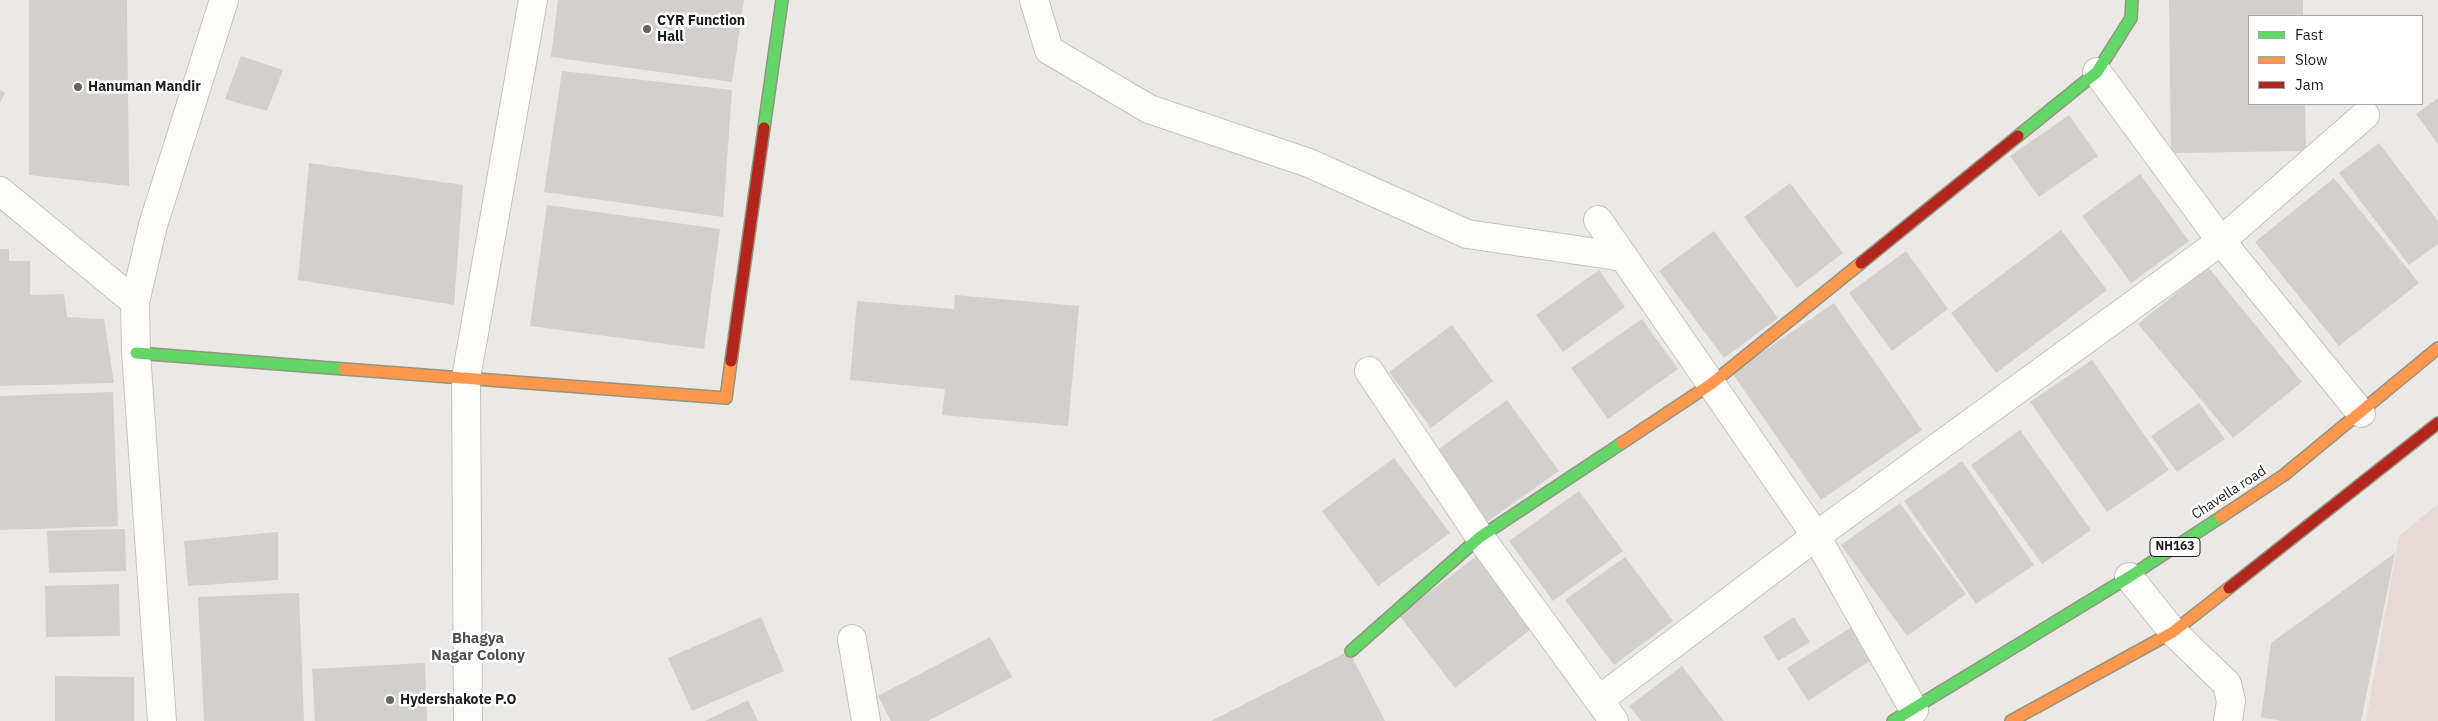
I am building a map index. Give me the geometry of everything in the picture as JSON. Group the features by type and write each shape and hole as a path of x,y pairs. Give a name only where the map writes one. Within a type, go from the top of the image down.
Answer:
{"main road":[{"path":"136,353 726,398 782,0"},
{"path":"1351,651 1480,537 1711,384 2097,72 2131,18 2132,0"},
{"name":"Chavella road","path":"1904,715 2129,577 2284,476 2438,348"},
{"path":"2011,721 2173,632 2438,423"}],"street":[{"path":"162,721 136,353 135,302 153,225 224,0"},
{"path":"468,721 466,378 533,0"},
{"path":"1034,0 1049,50 1149,109 1309,163 1467,234 1624,257"},
{"path":"2097,72 2221,241 2361,413"},
{"path":"1369,372 1480,537 1606,711 1816,536 2221,241 2365,115"},
{"path":"0,191 135,302"},
{"path":"1598,220 1816,536 1904,715"},
{"path":"2129,577 2173,632 2227,684 2231,701 2228,721"},
{"path":"852,639 866,721"}],"shaded area":[{"path":"2438,504 2438,721 2366,721 2399,536"}],"building":[{"name":"Hanuman Mandir","path":"29,0 127,0 129,186 29,175"},
{"name":"CYR Function Hall","path":"558,0 744,0 732,82 551,57"},
{"path":"2169,0 2303,0 2303,15 2248,15 2248,105 2305,105 2306,151 2171,153"},
{"path":"241,56 283,70 267,111 225,99"},
{"path":"562,71 732,90 723,217 544,192"},
{"path":"0,90 5,93 0,103"},
{"path":"2438,98 2438,144 2416,114"},
{"path":"2069,115 2098,156 2039,197 2010,156"},
{"path":"2379,143 2438,221 2438,244 2409,265 2339,173"},
{"path":"309,163 463,185 454,305 298,280"},
{"path":"2140,174 2189,241 2131,283 2082,216"},
{"path":"2334,178 2419,283 2339,346 2255,242"},
{"path":"1790,183 1843,253 1797,288 1744,217"},
{"path":"547,205 720,229 704,349 530,326"},
{"path":"2061,230 2107,290 1996,373 1951,313"},
{"path":"1714,231 1778,318 1724,358 1659,271"},
{"path":"0,249 9,249 9,261 30,261 30,295 64,294 67,317 104,319 114,383 0,386"},
{"path":"1906,251 1948,309 1892,351 1849,293"},
{"path":"2208,267 2302,382 2233,438 2138,324"},
{"path":"1599,270 1625,307 1563,352 1536,315"},
{"path":"955,295 1079,306 1068,426 942,415 945,389 850,380 857,301 954,309"},
{"path":"1834,303 1922,430 1821,500 1732,373"},
{"path":"1642,319 1678,369 1608,419 1571,368"},
{"path":"1452,325 1493,381 1431,428 1389,372"},
{"path":"2092,360 2169,470 2107,512 2030,402"},
{"path":"113,392 118,526 0,530 0,396"},
{"path":"1507,400 1559,471 1481,526 1430,455"},
{"path":"2199,403 2225,439 2177,472 2151,436"},
{"path":"2020,430 2091,530 2042,564 1971,465"},
{"path":"1394,458 1450,533 1378,586 1322,511"},
{"path":"1962,461 2034,565 1976,604 1904,501"},
{"path":"1579,491 1623,551 1553,601 1509,541"},
{"path":"1900,503 1966,594 1907,636 1841,545"},
{"path":"125,529 126,571 49,573 47,531"},
{"path":"278,532 278,580 188,586 184,541"},
{"path":"2395,553 2361,721 2281,721 2261,717 2271,643"},
{"path":"1478,555 1534,627 1455,688 1399,615"},
{"path":"1625,557 1673,621 1614,665 1565,600"},
{"path":"119,584 120,636 46,637 45,586"},
{"path":"299,593 304,721 204,721 198,597"},
{"path":"761,617 784,671 692,711 668,658"},
{"path":"1794,617 1810,642 1778,661 1763,637"},
{"path":"1858,623 1879,655 1808,701 1787,668"},
{"path":"990,637 1012,677 928,721 891,721 878,696"},
{"path":"1349,651 1385,721 1211,721"},
{"path":"425,663 427,721 315,721 312,669"},
{"path":"1682,666 1724,721 1641,721 1629,706"},
{"path":"55,676 134,677 134,721 55,721"},
{"path":"748,700 758,721 705,721"}],"traffic: fast":[{"path":"764,128 782,0"},
{"path":"2018,136 2097,72 2131,18 2132,0"},
{"path":"136,353 344,369"},
{"path":"1351,651 1480,537 1622,443"},
{"path":"1893,721 2129,577 2221,517"}],"traffic: slow":[{"path":"1622,443 1711,384 1861,263"},
{"path":"2221,517 2284,475 2438,348"},
{"path":"344,369 726,398 731,361"},
{"path":"2011,721 2173,632 2229,588"}],"traffic: jam":[{"path":"731,361 764,128"},
{"path":"1861,263 2018,136"},
{"path":"2229,588 2438,423"}],"place":[{"name":"CYR Function Hall","path":"647,29"},
{"name":"Hanuman Mandir","path":"78,87"},
{"name":"Hydershakote P.O","path":"390,700"}],"district":[{"name":"Bhagya Nagar Colony","path":"478,648"}]}
